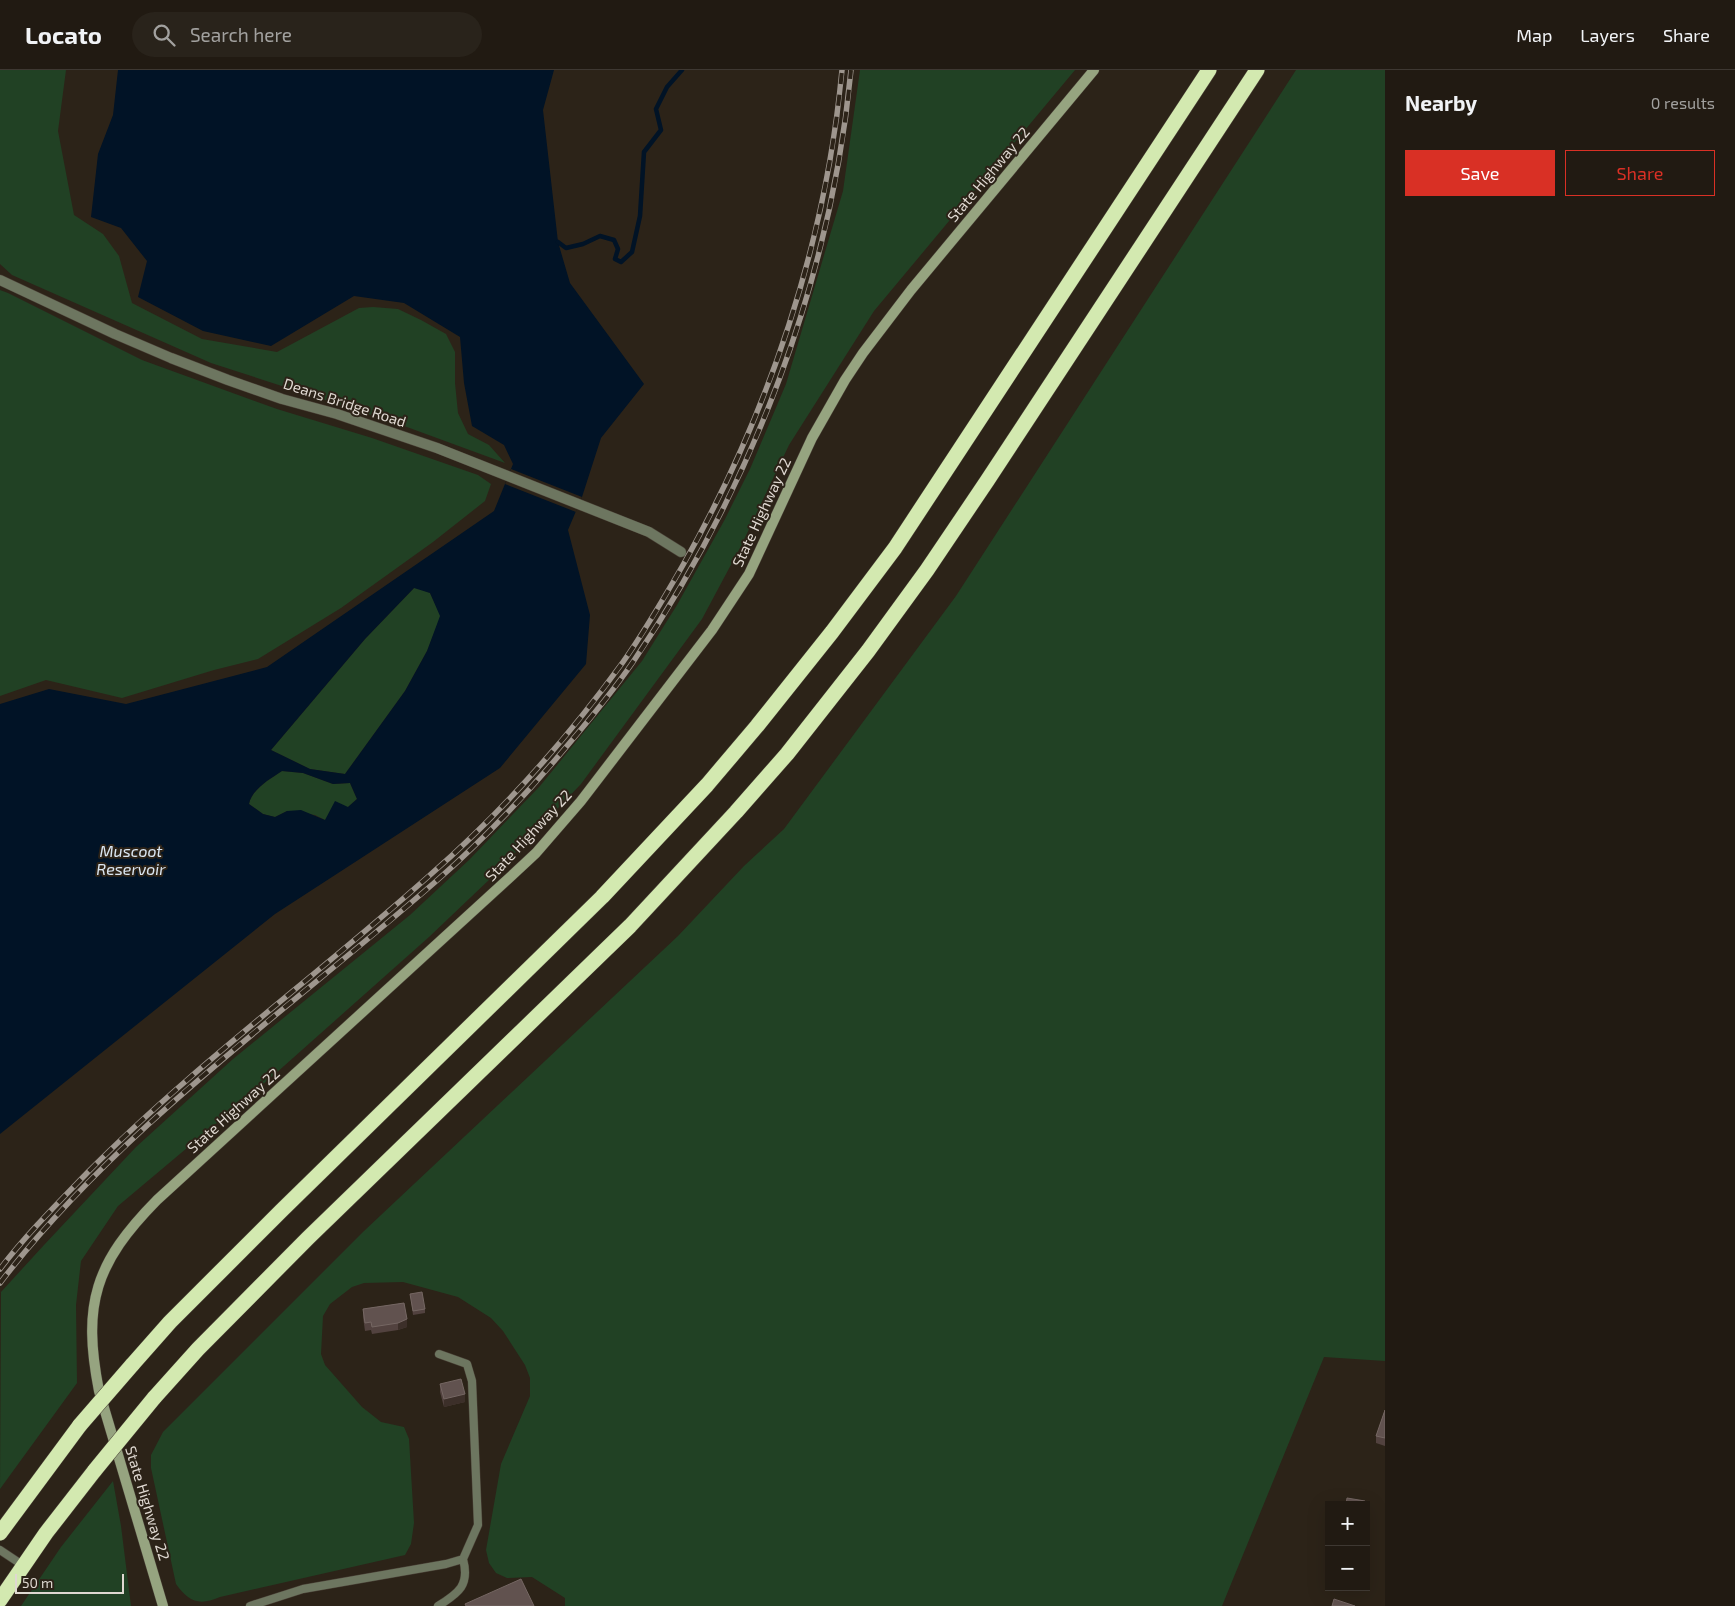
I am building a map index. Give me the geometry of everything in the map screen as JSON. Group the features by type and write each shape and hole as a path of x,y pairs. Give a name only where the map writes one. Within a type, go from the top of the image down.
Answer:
{"highway":[{"path":"0,1533 80,1425 170,1322 281,1210 602,898 707,785 758,726 895,548 1209,70"},
{"path":"0,1600 46,1533 95,1470 154,1398 198,1349 308,1238 630,926 787,754 868,651 937,556 1257,70"}],"main road":[{"name":"State Highway 22","path":"163,1606 98,1391 94,1365 91,1328 93,1306 102,1274 112,1254 126,1234 157,1200 508,880 536,853 581,800 732,602 765,544 812,438 845,380 863,353 911,290 1094,70"}],"street":[{"name":"Deans Bridge Road","path":"0,280 115,334 228,380 386,430 508,476 649,532 682,552"}],"lane":[{"path":"438,1606 456,1595 462,1588 466,1571 463,1558 478,1525 472,1381 467,1364 439,1354"},
{"path":"0,1550 24,1566"},
{"path":"250,1606 302,1589 446,1564 463,1558"}],"green space":[{"path":"0,70 66,70 58,131 74,215 103,234 119,256 132,303 202,339 277,352 359,308 398,309 446,334 455,352 455,383 458,413 468,434 489,445 505,463 396,423 211,363 12,275 0,264"},
{"path":"860,70 1075,70 874,311 789,445 741,546 702,619 581,784 491,878 429,937 275,1074 118,1206 81,1261 76,1305 77,1383 0,1489 1,1292 136,1147 233,1059 410,915 469,860 540,786 642,661 677,605 724,521 750,469 786,384 843,191"},
{"path":"1296,70 1385,70 1385,1361 1324,1357 1222,1606 565,1606 565,1598 532,1577 507,1578 496,1573 489,1563 486,1550 501,1464 530,1396 530,1378 525,1365 503,1331 491,1318 458,1297 403,1282 364,1283 352,1287 330,1304 323,1316 321,1354 325,1365 362,1407 381,1422 404,1427 409,1439 414,1523 411,1544 405,1555 213,1600 200,1602 185,1595 176,1584 151,1468 151,1455 163,1432 364,1231 678,936 744,866 784,829 956,596"},
{"path":"0,290 142,360 277,409 372,438 478,475 491,484 485,501 433,542 341,608 258,659 214,670 122,698 46,680 0,696"},
{"path":"415,587 430,593 441,616 427,651 405,691 345,774 310,769 271,750 365,639"},
{"path":"282,771 303,773 333,784 350,783 357,799 348,807 325,820 315,815 287,811 275,817 263,814 249,804 251,799 262,785"},
{"path":"113,1481 121,1526 131,1606 21,1606 61,1547"}],"water":[{"name":"Muscoot Reservoir","path":"118,70 554,70 543,110 558,242 570,283 644,384 601,438 582,497 568,530 590,615 586,664 500,768 275,914 0,1134 0,704 49,689 126,704 267,667 494,511 513,464 504,445 472,426 464,383 460,337 404,303 354,296 271,346 203,331 138,297 147,261 121,228 91,217 98,154 113,115","holes":["414,588 430,593 440,616 427,651 405,691 345,774 310,769 271,750 365,639","282,771 303,773 333,784 350,783 357,799 348,807 335,801 325,820 301,810 287,811 275,817 263,814 249,804 251,799 262,785"]}],"pier":[{"path":"511,469 582,497 576,512 505,484"}],"building":[{"path":"422,1292 425,1309 413,1311 410,1294"},
{"path":"404,1303 407,1319 398,1323 372,1327 371,1322 365,1323 363,1309"},
{"path":"461,1379 465,1394 444,1399 440,1384"},
{"path":"1385,1410 1385,1438 1376,1436"},
{"path":"1347,1498 1365,1501 1347,1501"},
{"path":"521,1579 534,1606 466,1606 465,1604"},
{"path":"1334,1599 1355,1606 1332,1606"}],"waterway":[{"path":"558,242 566,248 583,244 600,236 614,240 618,249 615,259 621,262 632,252 640,216 644,152 661,130 656,109 667,87 682,70"}],"railway":[{"path":"0,1269 53,1208 128,1133 213,1058 387,912 483,826 533,774 602,691 623,662 669,590 714,507 742,448 767,387 789,325 807,263 834,135 842,70"},
{"path":"0,1283 47,1227 97,1173 151,1122 434,883 486,834 520,800 551,764 601,705 633,662 676,595 714,525 749,453 779,380 805,304 825,227 841,149 851,70"}]}
